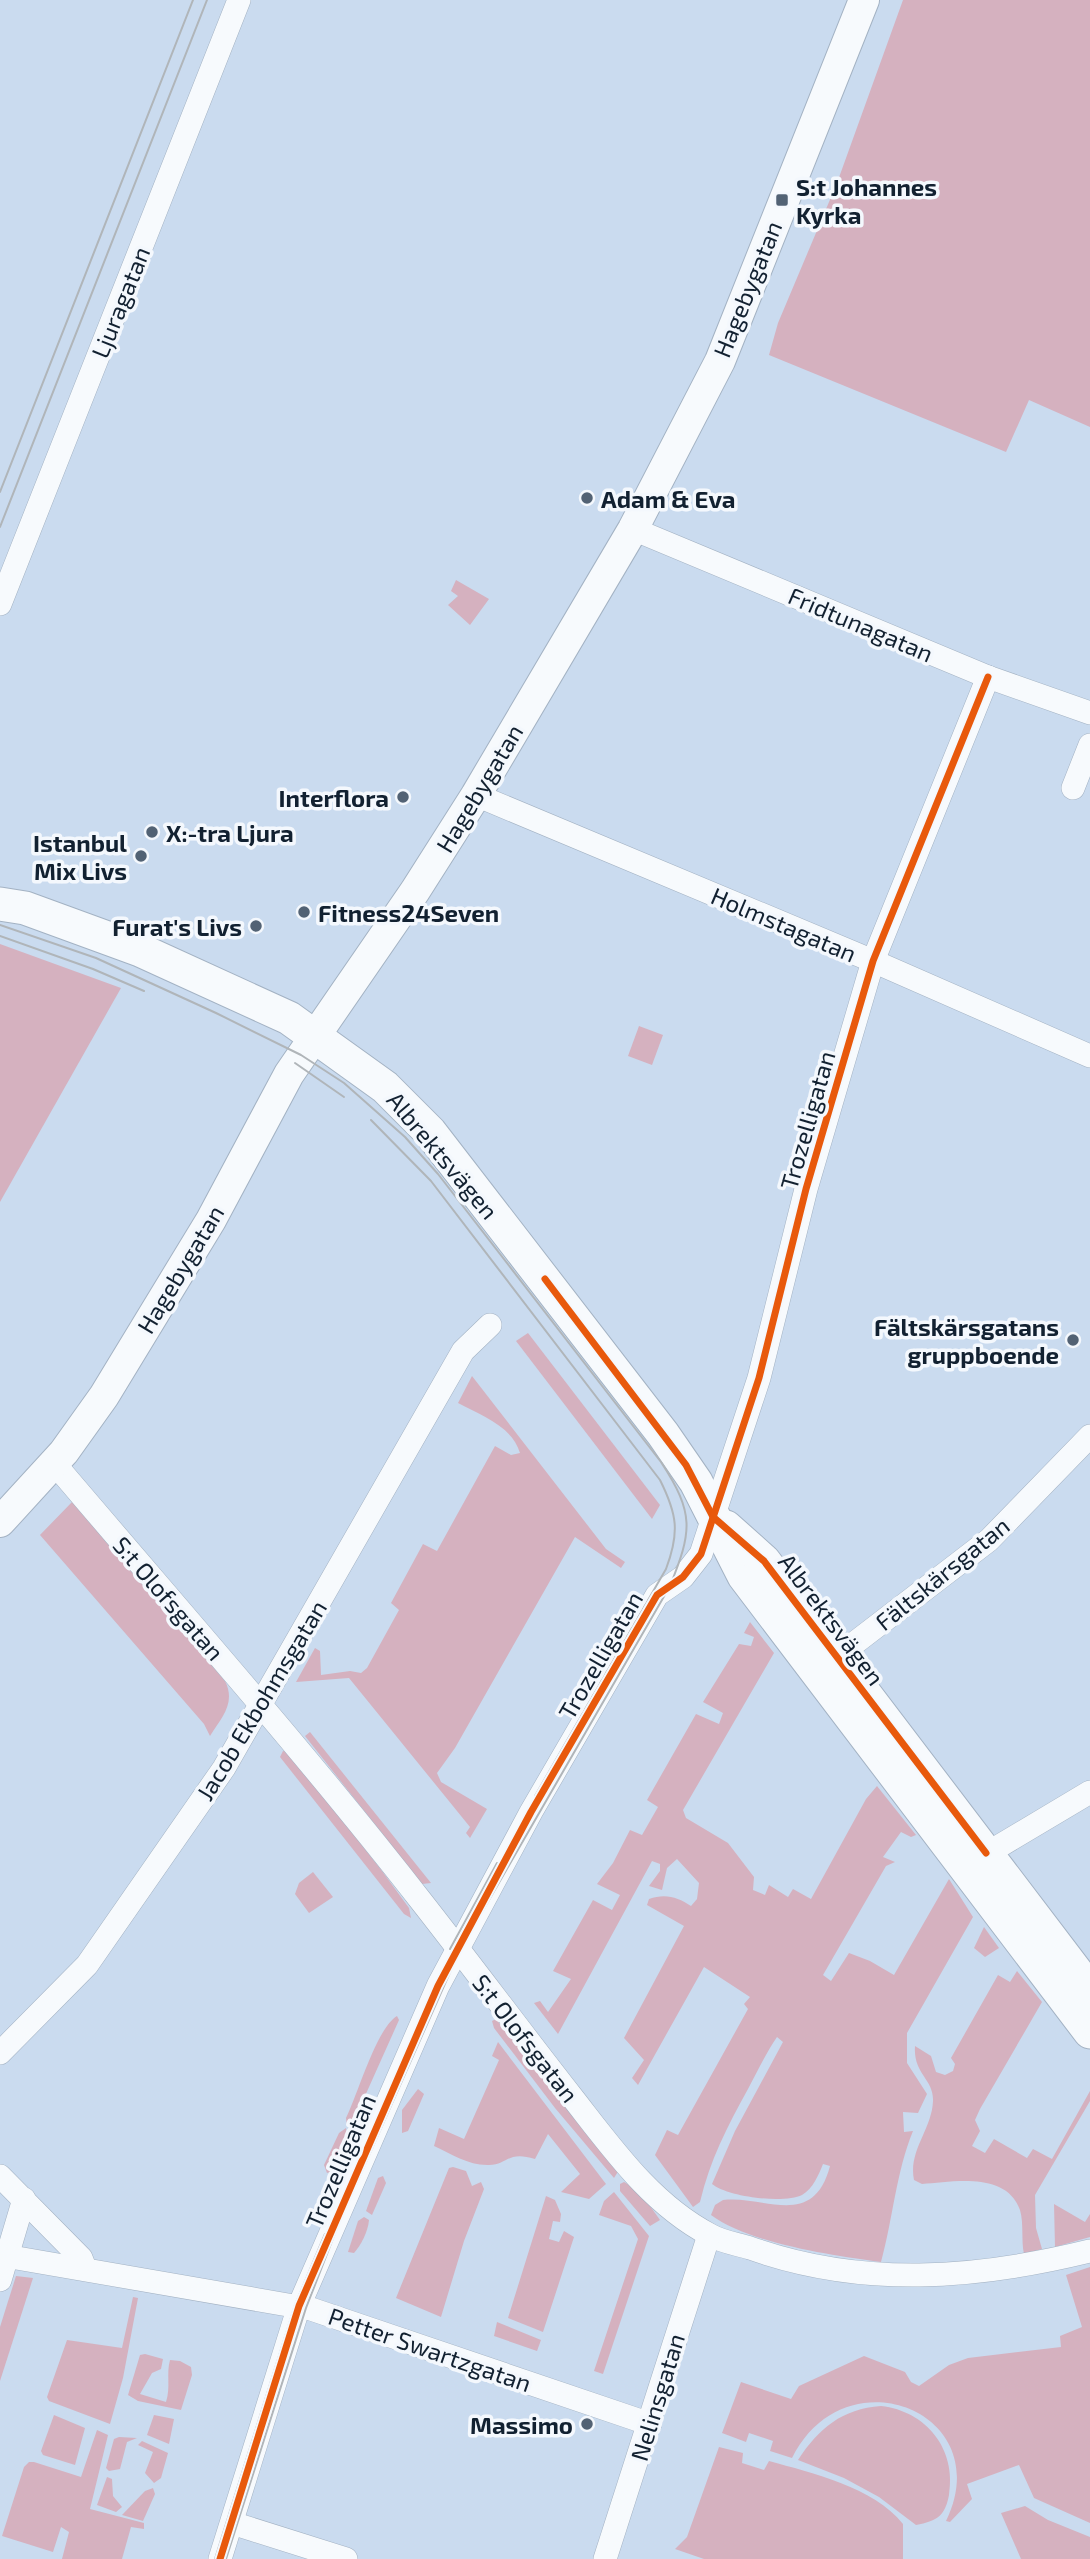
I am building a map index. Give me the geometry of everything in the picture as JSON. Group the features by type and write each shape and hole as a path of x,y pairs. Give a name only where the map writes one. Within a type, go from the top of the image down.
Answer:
{"main road":[{"name":"Albrektsvägen","path":"8,901 140,950 289,1018 315,1034 385,1087 430,1132 671,1445 696,1482 741,1572 826,1665 975,1861 1090,2032"},
{"name":"Albrektsvägen","path":"975,1861 1090,1990"}],"street":[{"name":"Ljuragatan","path":"0,604 239,0"},
{"name":"Hagebygatan","path":"0,1522 54,1464 121,1369 211,1220 289,1074 415,891 477,795 633,529 724,350 864,0"},
{"name":"Fridtunagatan","path":"633,529 988,677 1090,713"},
{"name":"Trozelligatan","path":"220,2559 299,2306 456,1948 657,1595 683,1577 701,1555 759,1377 806,1189 873,961 988,677"},
{"path":"1073,788 1090,745"},
{"name":"Holmstagatan","path":"477,795 873,961 1090,1056"},
{"name":"Jacob Ekbohmsgatan","path":"0,2053 88,1965 224,1768 463,1351 490,1325"},
{"name":"Fältskärsgatan","path":"826,1665 989,1540 1090,1436"},
{"name":"S:t Olofsgatan","path":"54,1464 261,1705 421,1900 630,2170 666,2206 709,2235 801,2265 874,2276 1024,2267 1090,2251"},
{"path":"975,1861 1090,1792"},
{"path":"0,2176 81,2258 85,2268"},
{"path":"0,2280 4,2255 24,2199"},
{"name":"Nelinsgatan","path":"605,2559 709,2235"},
{"name":"Petter Swartzgatan","path":"4,2255 299,2306 650,2424"},
{"path":"232,2523 346,2559"}],"shaded area":[{"path":"903,0 1090,0 1090,427 1029,400 1006,452 769,355 778,323 837,183"},
{"path":"456,580 489,599 470,625 448,605 458,596 451,591"},
{"path":"0,944 121,988 0,1202"},
{"path":"639,1026 663,1035 652,1065 628,1056"},
{"path":"528,1333 660,1505 652,1519 516,1341"},
{"path":"472,1376 606,1549 625,1562 621,1568 575,1537 455,1748 437,1773 441,1782 487,1809 470,1838 466,1833 470,1827 349,1678 296,1682 315,1648 320,1651 321,1675 350,1671 361,1673 367,1668 399,1610 391,1603 423,1544 437,1551 495,1446 511,1455 520,1453 503,1429 458,1403"},
{"path":"73,1501 225,1681 228,1703 210,1736 204,1724 40,1535"},
{"path":"750,1622 774,1653 683,1810 686,1818 728,1843 754,1877 753,1890 765,1895 769,1885 788,1897 793,1889 811,1899 866,1799 877,1786 916,1835 911,1837 901,1832 883,1857 895,1862 886,1866 823,1975 831,1981 849,1953 894,1975 949,1879 973,1917 907,2033 907,2063 927,2094 918,2113 903,2112 904,2132 913,2131 903,2163 881,2262 816,2252 769,2241 727,2225 711,2215 715,2205 723,2200 800,2204 812,2198 822,2186 830,2166 823,2164 809,2189 794,2198 743,2196 712,2184 735,2131 783,2042 777,2037 726,2130 700,2202 693,2207 655,2155 667,2130 678,2135 748,2009 744,2004 750,1997 704,1967 638,2085 632,2078 644,2060 624,2038 684,1926 647,1905 649,1899 671,1897 691,1906 697,1899 699,1883 677,1859 667,1868 662,1890 649,1886 660,1871 660,1864 652,1861 558,2034 534,2003 540,2001 548,2012 571,1979 553,1971 593,1900 612,1910 620,1895 597,1884 613,1863 630,1830 642,1835 658,1807 647,1800 696,1714 719,1724 723,1713 703,1702 739,1644 751,1646 754,1637 744,1633"},
{"path":"310,1732 431,1883 422,1884 305,1736"},
{"path":"283,1751 289,1752 382,1871 409,1908 411,1918 404,1914 280,1757"},
{"path":"313,1872 333,1897 309,1913 295,1894 299,1883"},
{"path":"984,1927 999,1948 985,1957 974,1948"},
{"path":"1017,1971 1042,2002 980,2109 975,2120 980,2131 972,2146 985,2153 994,2139 1027,2158 1033,2149 1052,2159 1090,2091 1090,2101 1035,2195 1036,2228 1042,2249 1024,2254 1020,2210 1013,2198 1003,2189 991,2184 963,2181 922,2184 914,2180 913,2169 933,2101 930,2087 917,2063 915,2046 931,2056 936,2072 945,2075 953,2071 955,2064 951,2058 998,1975 1010,1982"},
{"path":"397,2016 399,2020 352,2125 347,2126 346,2118 375,2048 389,2023"},
{"path":"496,2019 619,2170 614,2178 555,2108 494,2028 492,2021"},
{"path":"498,2042 606,2184 589,2199 561,2192 580,2174 548,2134 535,2159 518,2156 494,2165 466,2161 434,2146 439,2128 464,2139 499,2060 492,2056"},
{"path":"418,2089 424,2094 408,2131 402,2133 402,2110"},
{"path":"346,2128 342,2150 333,2171 327,2173 324,2165 339,2133"},
{"path":"449,2168 466,2171 472,2186 481,2182 484,2189 464,2241 441,2317 396,2298"},
{"path":"383,2176 386,2183 372,2215 366,2211 378,2178"},
{"path":"624,2182 639,2194 660,2220 650,2226 620,2191 620,2184"},
{"path":"614,2192 649,2236 603,2374 594,2371 638,2239 631,2226 599,2215 604,2201"},
{"path":"546,2196 555,2200 561,2214 560,2222 553,2221 549,2239 559,2242 564,2231 574,2237 543,2332 508,2318"},
{"path":"1054,2204 1085,2222 1090,2214 1090,2237 1055,2247"},
{"path":"364,2217 369,2220 364,2238 354,2253 348,2252 358,2221"},
{"path":"1090,2267 1090,2523 1034,2498 1019,2465 967,2484 972,2499 950,2522 946,2521 957,2483 952,2450 935,2425 909,2409 878,2402 846,2407 816,2426 792,2458 770,2451 773,2441 749,2433 746,2442 722,2433 741,2382 791,2399 799,2386 864,2356 905,2372 911,2382 919,2386 949,2365 968,2358 1061,2347 1060,2336 1082,2327 1066,2275"},
{"path":"16,2276 33,2278 0,2381 0,2327"},
{"path":"133,2297 138,2298 123,2378 110,2424 49,2401 47,2397 67,2340 122,2348"},
{"path":"497,2322 541,2340 537,2351 494,2336"},
{"path":"140,2355 163,2359 161,2369 152,2373 140,2394 166,2402 170,2360 180,2361 191,2367 192,2375 181,2410 138,2401 128,2395"},
{"path":"881,2406 897,2409 924,2424 943,2448 948,2462 949,2495 942,2513 929,2522 916,2525 879,2497 844,2478 798,2460 814,2438 833,2422 855,2411"},
{"path":"54,2415 85,2428 75,2465 43,2455 41,2451"},
{"path":"154,2415 174,2419 169,2444 147,2435"},
{"path":"97,2430 108,2435 90,2509 144,2523 144,2529 131,2527 122,2559 62,2559 69,2532 61,2527 53,2552 2,2536 24,2467 29,2462 34,2462 81,2477"},
{"path":"137,2438 127,2442 120,2469 109,2471 106,2468 114,2439"},
{"path":"142,2441 168,2453 161,2478 154,2483 145,2473 153,2452 138,2445"},
{"path":"719,2447 743,2453 742,2463 764,2470 769,2461 823,2476 876,2500 903,2524 903,2559 704,2559 675,2549 687,2537"},
{"path":"107,2477 112,2479 113,2496 122,2507 116,2512 97,2505"},
{"path":"153,2488 155,2494 143,2521 122,2515 145,2491"},
{"path":"1025,2506 1048,2520 1090,2537 1090,2559 1021,2559 1001,2513"}],"tram line":[{"path":"0,492 193,0"},
{"path":"0,527 207,0"},
{"path":"0,925 96,958 216,1013 301,1055 344,1083 405,1137 438,1174 661,1462 685,1510 686,1536 670,1586 459,1952 339,2223 306,2308 226,2559"},
{"path":"0,936 93,969 144,991"},
{"path":"295,1063 344,1097"},
{"path":"371,1120 431,1181 660,1480 673,1513 675,1534 666,1569 535,1796"},
{"path":"450,1949 497,1863"},
{"path":"215,2559 295,2305 325,2234"}],"cycle path":[{"path":"220,2559 299,2306 438,1986 531,1812 657,1595 683,1577 701,1554 759,1378 806,1189 873,961 988,677"},
{"path":"545,1279 686,1465 713,1517 764,1561 986,1853"}],"place":[{"name":"S:t Johannes Kyrka","path":"782,200"},
{"name":"Adam & Eva","path":"587,498"},
{"name":"Interflora","path":"403,797"},
{"name":"X:-tra Ljura","path":"152,832"},
{"name":"Istanbul Mix Livs","path":"141,856"},
{"name":"Fitness24Seven","path":"304,912"},
{"name":"Furat's Livs","path":"256,926"},
{"name":"Fältskärsgatans gruppboende","path":"1073,1340"},
{"name":"Massimo","path":"587,2424"}]}
